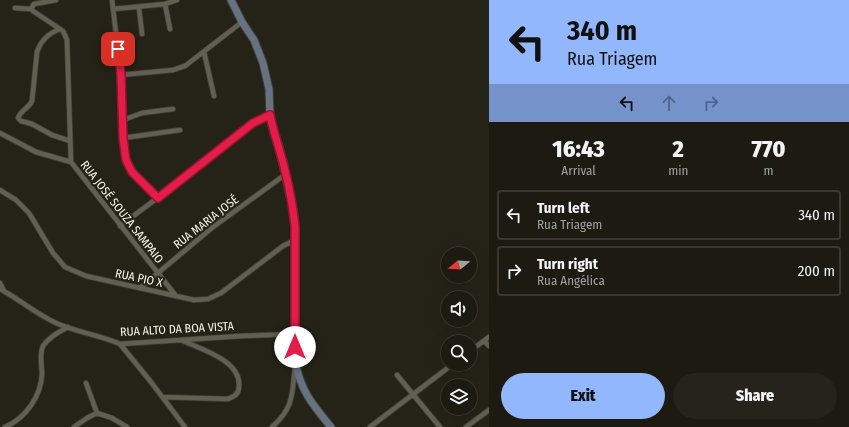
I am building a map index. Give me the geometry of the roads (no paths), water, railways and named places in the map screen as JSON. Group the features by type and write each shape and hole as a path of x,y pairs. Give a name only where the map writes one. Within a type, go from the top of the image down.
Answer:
{"main road":[{"path":"231,0 242,22 254,40 265,70 269,89 270,115 286,174 293,209 295,240 295,360 297,374 304,391 331,427"}],"street":[{"path":"31,9 34,4 56,0"},
{"path":"112,0 121,75 123,138 126,160 128,166 158,198"},
{"path":"114,10 139,8 164,4 177,0"},
{"path":"164,4 170,29"},
{"path":"15,8 31,9 60,29 67,40 71,162"},
{"path":"139,8 142,34"},
{"path":"121,75 179,68 191,62 242,22"},
{"path":"60,29 50,34 42,41 40,45 37,52 32,101 30,106 18,115 18,118 52,135 70,141"},
{"path":"204,52 214,96"},
{"path":"123,120 142,113 173,109"},
{"path":"120,226 253,123 270,115"},
{"path":"123,138 180,130"},
{"name":"RUA JOSÉ SOUZA SAMPAIO","path":"0,133 36,152 71,162 176,296"},
{"name":"RUA MARIA JOSÉ","path":"140,288 213,227 286,174"},
{"name":"RUA PIO X","path":"0,190 16,200 28,213 53,253 65,267 86,276 176,296 201,300 215,297 283,246 295,240"},
{"path":"0,283 2,290"},
{"name":"RUA ALTO DA BOA VISTA","path":"2,290 32,310 54,322 68,328 107,338 120,344 295,334"},
{"path":"5,427 20,418 30,407 36,397 41,381 41,354 43,347 52,337 68,328"},
{"path":"477,346 489,337"},
{"path":"163,397 228,399 234,397 238,393 238,376 227,362 180,340"},
{"path":"484,341 489,346"},
{"path":"120,344 163,397 184,427"},
{"path":"272,427 285,414 290,404 293,392 295,360"},
{"path":"370,427 444,371"},
{"path":"397,375 440,427"},
{"path":"86,383 97,413"},
{"path":"466,427 489,410"},
{"path":"74,427 97,413 112,418 127,427"}]}
